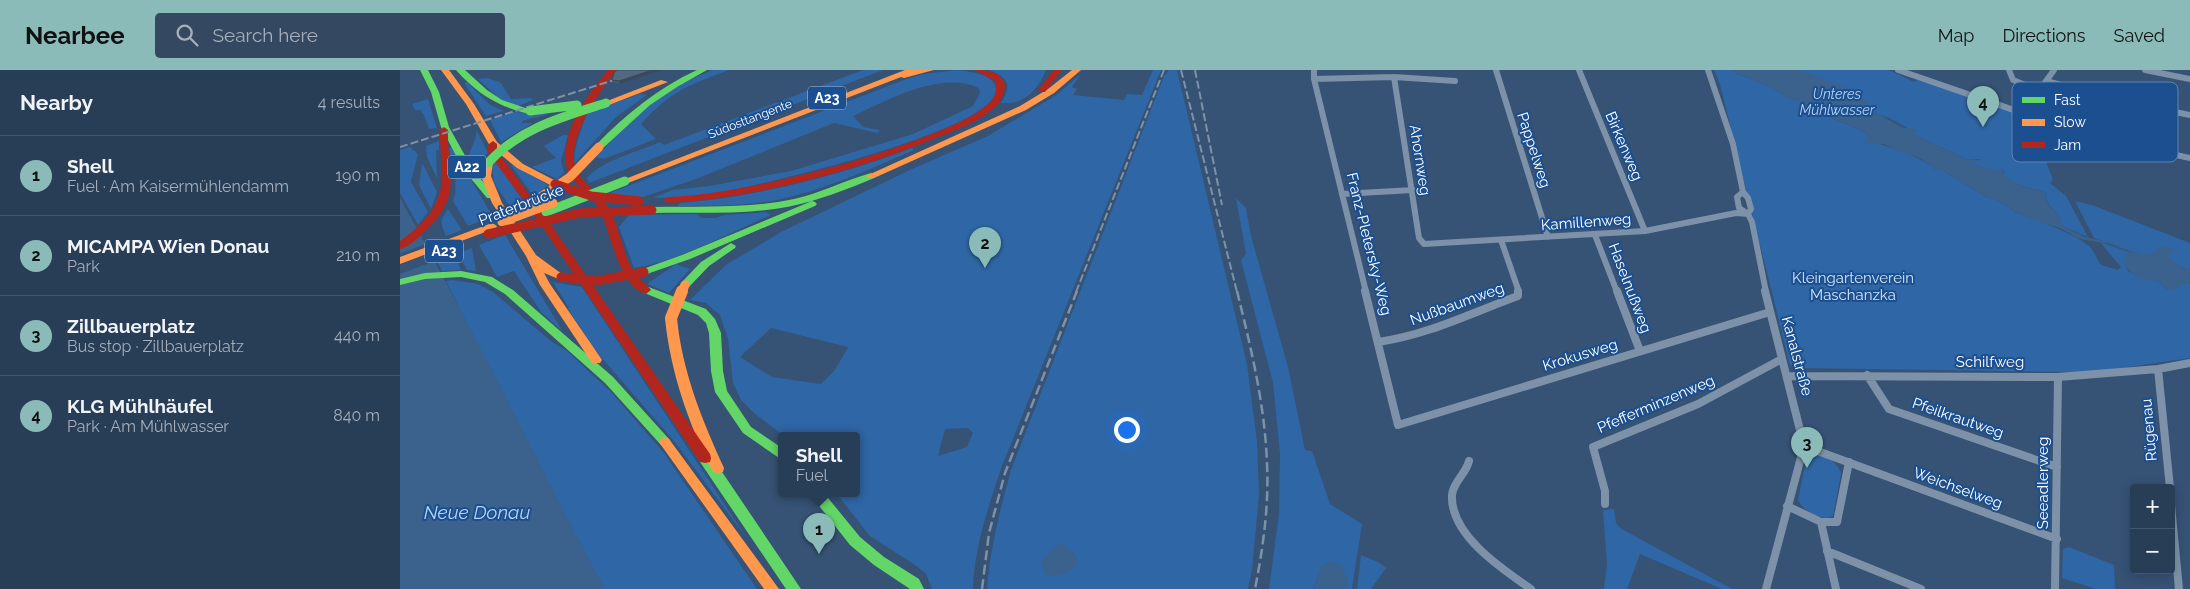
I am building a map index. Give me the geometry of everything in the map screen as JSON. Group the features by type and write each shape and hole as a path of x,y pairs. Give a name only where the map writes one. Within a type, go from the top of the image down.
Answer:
{"main road":[{"name":"A22","path":"424,70 435,92 445,128 476,180 497,202 530,256"},
{"name":"A22","path":"445,70 470,104 493,144 492,151 537,211 727,491"},
{"path":"460,70 500,105 510,109 530,111 605,101"},
{"path":"612,70 593,93 583,112 571,148 570,164 578,177 600,201 629,272 638,286 702,312 711,322 715,333 717,371 721,392 747,430 778,452"},
{"path":"497,202 486,176 488,163 498,150 521,135 605,101 696,70"},
{"path":"483,233 550,192 570,177 648,99 675,82 703,70"},
{"name":"Südosttangente","path":"622,179 912,70"},
{"path":"899,74 930,70"},
{"path":"483,233 568,215 655,205 721,194 779,182 881,154 948,130 983,114 1000,98 1002,87 992,74 979,70"},
{"path":"1020,109 1048,84 1058,70"},
{"path":"794,589 727,491 699,425 672,340 671,318 685,285 699,270 721,252 793,213 861,180 1020,109 1050,92 1077,70"},
{"path":"400,246 423,229 440,209 448,189 445,128"},
{"path":"493,144 520,166 555,184 591,196 655,205 734,209 765,207 803,200 861,180"},
{"name":"Praterbrücke","path":"400,268 483,233 622,179"},
{"path":"530,256 546,269 561,277 596,281 644,272 694,254 793,213"},
{"name":"Praterbrücke","path":"400,261 483,233"},
{"path":"530,256 538,274 550,293 609,380"},
{"path":"400,282 439,274 461,274 479,277 502,286 609,380 672,451 772,589"},
{"path":"819,497 855,541 879,561 914,583 917,589"}],"street":[{"name":"Franz-Pletersky-Weg","path":"1314,70 1314,78 1398,425"},
{"name":"Pappelweg","path":"1496,70 1548,237"},
{"name":"Birkenweg","path":"1579,70 1645,231"},
{"name":"Kanalstraße","path":"1708,70 1733,144 1743,192 1748,198 1751,209 1748,214"},
{"path":"1898,70 1919,72 2012,110"},
{"path":"2009,70 2013,80 2018,82"},
{"path":"2050,82 2046,81 2054,70"},
{"path":"2144,70 2190,79"},
{"path":"1314,78 1394,78 1455,81"},
{"name":"Ahornweg","path":"1394,78 1419,238 1424,244"},
{"path":"1342,194 1413,190"},
{"name":"Kanalstraße","path":"1743,192 1738,197 1739,208 1748,214 1752,222 1770,312 1788,376 1804,446"},
{"name":"Kamillenweg","path":"1424,244 1645,231 1736,213 1748,214"},
{"name":"Haselnußweg","path":"1595,235 1640,351"},
{"name":"Nußbaumweg","path":"1378,342 1405,338 1438,328 1518,296 1519,293 1501,240"},
{"name":"Krokusweg","path":"1398,425 1770,312"},
{"name":"Pfefferminzenweg","path":"1605,504 1605,491 1593,446 1698,404 1782,359"},
{"name":"Schilfweg","path":"1788,376 2058,377 2158,369 2190,362"},
{"name":"Rügenau","path":"2158,369 2170,484"},
{"name":"Pfeilkrautweg","path":"1867,375 1889,409 2057,467"},
{"name":"Seeadlerweg","path":"2055,589 2058,377"},
{"path":"1766,589 1804,446"},
{"name":"Weichselweg","path":"1804,446 2057,539"},
{"path":"1468,460 1467,468 1454,486 1452,493 1452,504 1457,519 1477,547 1507,573 1531,589"},
{"path":"1787,506 1821,522 1836,522 1849,462"},
{"path":"1821,522 1836,589"},
{"path":"2173,529 2179,589"},
{"path":"1827,551 1921,589"}],"green space":[{"path":"713,70 729,70 691,85 671,96 641,124 656,139 604,159 596,157 638,111 684,82"},
{"path":"863,70 883,70 589,183 587,178 593,172 601,166 621,157 660,142 664,145"},
{"path":"957,70 980,74 991,79 996,88 990,102 971,115 943,129 909,142 874,154 743,188 671,198 653,198 672,190 709,186 791,171 913,134 973,106 980,93 979,88 964,83 948,83 915,89 853,116 863,127 880,130 877,133 834,123 696,179 643,197 607,194 904,80 923,74"},
{"path":"989,70 1046,70 1039,84 1029,95 1016,102 1001,103 1007,91 1007,83 1001,76"},
{"path":"1153,70 1161,70 1002,466 979,542 973,589 932,589 926,574 870,536 839,497 860,497 860,432 779,432 754,413 741,400 733,383 728,339 720,315 706,303 690,300 726,265 781,232 912,169 988,136 1055,96 1081,74 1072,87 1077,89 1073,95 1124,100 1127,94 1142,95","holes":["771,328 848,347 834,371 821,384 772,377 740,357","968,428 973,433 967,447 938,456 945,429"]},
{"path":"1169,70 1177,70 1247,364 1257,442 1259,495 1252,570 1248,589 987,589 999,514 1011,470 1164,76"},
{"name":"Kleingartenverein Maschanzka","path":"1714,70 1733,70 1735,73 1769,86 1787,97 1800,101 1838,121 1859,129 1870,136 1868,140 1918,158 1934,167 1933,170 1942,170 2013,211 2071,234 2090,247 2101,265 2118,270 2121,267 2100,242 2135,254 2123,260 2129,272 2159,282 2168,290 2182,284 2190,284 2190,358 2108,370 2073,372 1798,368 1790,365 1720,84"},
{"path":"1775,70 1889,70 1914,82 1918,79 2012,112 2012,162 2046,162 2053,180 2050,183 2066,196 2088,237 2062,226 2058,214 2047,202 2045,192 2021,186 2002,175 2005,172 2000,169 1994,172 1973,162 1981,159 1966,159 1913,134 1907,128 1889,118 1873,113 1857,98"},
{"path":"487,78 500,82 511,99 531,98 533,100 518,106 504,103 478,79"},
{"path":"467,82 490,105 504,111 486,116 464,83"},
{"path":"640,94 647,95 616,117 575,163 576,145 587,113"},
{"path":"428,99 437,128 429,129 424,115 420,110 415,110 412,104"},
{"path":"514,112 549,114 522,121 522,123 533,123 501,142 490,120"},
{"path":"476,130 488,152 478,166 469,155 476,136"},
{"path":"563,135 568,135 561,161 564,173 557,179 532,167 556,158 544,146"},
{"path":"439,141 439,150 436,151 437,178 427,157 426,146"},
{"path":"410,147 418,154 411,182 428,212 418,225 400,193 400,150"},
{"path":"452,147 493,217 468,226 453,201 456,168 453,168 449,148"},
{"path":"912,148 914,150 864,172 795,196 753,203 678,206 680,203 738,196 827,176"},
{"path":"494,159 524,202 510,210 507,207 509,205 493,179"},
{"path":"422,164 437,192 431,209 419,185"},
{"path":"512,165 550,186 534,197"},
{"path":"1236,198 1246,208 1251,236 1288,367 1305,450 1312,451 1330,504 1362,524 1352,589 1346,589 1347,579 1321,567 1314,589 1269,589 1279,514 1280,454 1273,383 1241,260 1246,254"},
{"path":"2075,201 2092,205 2190,243 2190,270 2176,264 2166,254 2140,254 2094,238"},
{"path":"448,209 462,230 446,236 442,222 443,216"},
{"path":"766,212 771,215 703,246 667,260 634,268 619,227 629,215 696,214 702,218 716,218 724,215"},
{"path":"505,235 563,332 541,312 514,271 497,277 479,245"},
{"path":"472,248 476,271 467,270 458,253"},
{"path":"454,254 461,270 442,271 437,261"},
{"path":"676,264 690,269 669,293 647,284"},
{"path":"452,280 478,284 493,292 552,342 567,351 611,392 664,453 757,589 604,589 533,455 446,281"},
{"path":"553,282 582,287 748,540 674,441 594,349"},
{"path":"1810,453 1820,454 1829,459 1837,465 1841,474 1833,516 1827,518 1810,513 1798,500 1807,456"},
{"path":"1614,509 1616,523 1620,528 1732,589 1722,589 1640,554 1627,589 1604,589 1607,565 1603,510"},
{"path":"2069,547 2114,565 2115,589 2096,589 2062,578 2063,549"},
{"path":"1361,555 1378,562 1386,568 1371,589 1357,589"}],"water":[{"name":"Unteres Mühlwasser","path":"1733,70 1801,70 1851,90 1857,93 1854,95 1868,102 1873,113 1904,128 1915,129 1917,130 1913,134 1966,159 1984,160 1973,162 1976,165 1994,171 2000,169 2005,172 2002,175 2021,186 2045,192 2047,202 2058,214 2062,226 2085,237 2104,241 2140,254 2156,253 2158,246 2174,249 2172,253 2167,254 2171,260 2190,270 2190,284 2182,284 2178,288 2168,290 2159,282 2139,278 2130,271 2122,260 2126,258 2125,253 2133,253 2110,244 2080,239 2060,228 2013,211 1942,170 1933,170 1934,167 1919,158 1884,144 1865,143 1862,141 1868,140 1870,136 1859,129 1838,121 1800,101 1787,97 1769,86 1735,73"},
{"name":"Neue Donau","path":"400,198 427,246 604,589 400,589"},
{"path":"1062,543 1075,555 1076,564 1067,572 1051,577 1044,573 1042,561 1054,547"},
{"path":"1330,562 1341,564 1347,579 1346,589 1314,589 1321,567"}],"pier":[{"path":"428,243 437,260 400,274 400,254"}],"building":[{"path":"617,70 652,70 619,81 612,80"}],"railway":[{"path":"400,147 646,70"},
{"path":"1076,292 1164,70"},
{"path":"1181,70 1237,292"},
{"path":"1195,70 1222,205"},
{"path":"982,589 989,533 1005,473 1077,291"},
{"path":"1237,291 1256,377 1266,442 1266,511 1255,589"}],"traffic: fast":[{"path":"424,70 435,92 445,127 468,169 490,196"},
{"path":"460,70 484,92 499,102 530,111"},
{"path":"599,147 647,103 674,85 703,70"},
{"path":"488,163 499,150 527,131 558,118 606,103"},
{"path":"530,111 577,105"},
{"path":"652,210 742,209 785,204 847,186 871,176"},
{"path":"546,212 625,181"},
{"path":"644,272 686,257 812,204"},
{"path":"685,285 705,264 731,246"},
{"path":"400,282 425,276 461,274 488,279 509,292 609,380 665,442"},
{"path":"646,290 702,312 711,322 715,333 717,371 721,392 747,430 778,452"},
{"path":"705,458 794,589"},
{"path":"819,497 855,541 879,561 914,583 917,589"}],"traffic: slow":[{"path":"445,70 470,104 493,144 520,166 555,184"},
{"path":"625,181 912,70"},
{"path":"904,76 930,70"},
{"path":"871,176 1023,108 1051,91 1077,70"},
{"path":"606,103 664,82"},
{"path":"529,205 570,177 599,147"},
{"path":"488,163 486,176 497,203 531,256 545,285 596,360"},
{"path":"502,222 553,203"},
{"path":"400,261 492,226"},
{"path":"534,258 550,272 561,277"},
{"path":"671,318 685,285"},
{"path":"671,318 676,356 681,375 702,433 718,468"},
{"path":"665,442 772,589"}],"traffic: jam":[{"path":"612,70 589,101 577,125 570,150 570,162 574,173 600,201 630,275 637,284 646,290"},
{"path":"668,200 727,194 851,165 951,129 984,112 994,103 999,94 1001,89 999,80 993,75 979,70"},
{"path":"1042,90 1058,70"},
{"path":"400,246 428,223 436,214 441,204 447,181 444,130"},
{"path":"493,144 492,151 537,211 705,458"},
{"path":"555,184 591,196 639,201"},
{"path":"488,234 580,213 652,210"},
{"path":"561,277 596,281 644,272"}],"place":[{"name":"KLG Mühlhäufel","path":"1983,127"},
{"name":"MICAMPA Wien Donau","path":"985,268"},
{"name":"Zillbauerplatz","path":"1807,468"},
{"name":"Shell","path":"819,554"}]}
